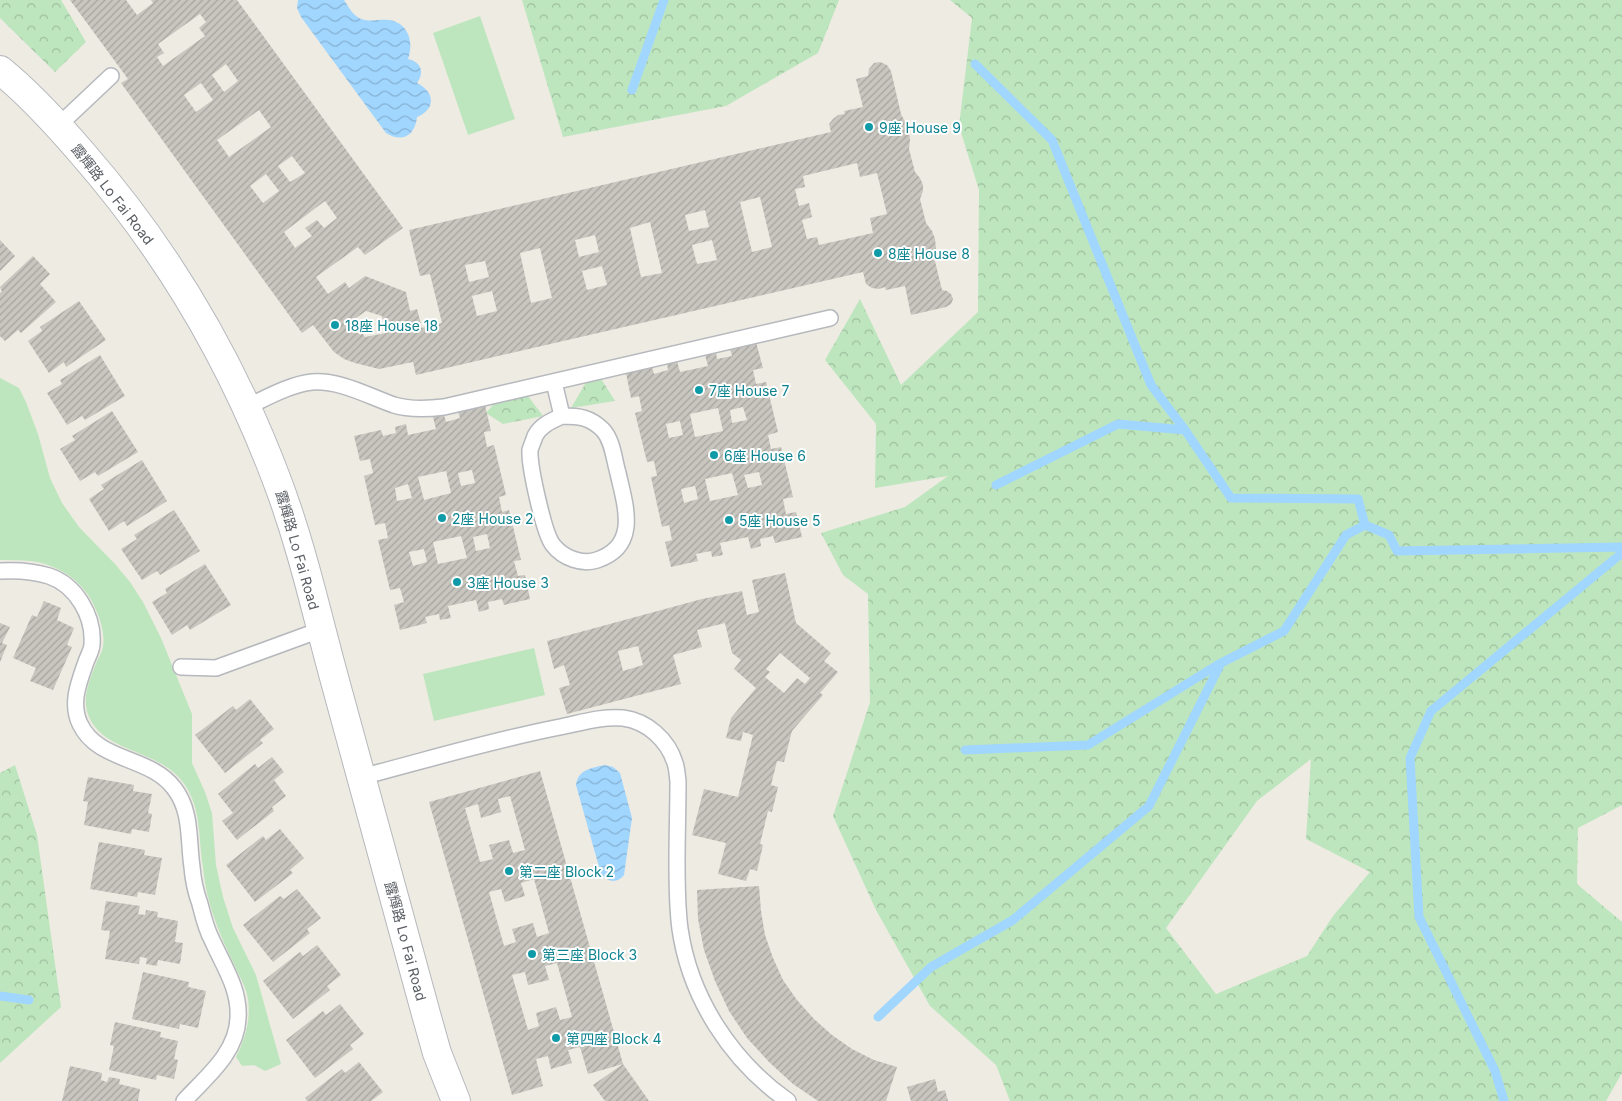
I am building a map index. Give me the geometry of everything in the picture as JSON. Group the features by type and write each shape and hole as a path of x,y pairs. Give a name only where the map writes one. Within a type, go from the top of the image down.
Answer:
{"street":[{"name":"露輝路 Lo Fai Road","path":"0,70 58,126 114,190 164,258 208,331 247,406 277,479 302,554 320,630 436,1053 456,1101"}],"lane":[{"path":"58,126 110,76"},
{"path":"247,406 301,384 313,382 338,385 395,405 428,409 444,407 830,318"},
{"path":"554,382 562,416"},
{"path":"562,416 578,416 593,421 605,432 612,447 627,512 627,528 622,543 610,554 596,561 580,561 564,556 553,545 546,530 531,466 530,450 536,434 547,422 562,416"},
{"path":"0,571 30,571 50,576 69,588 83,604 91,624 92,646 78,684 75,703 80,723 90,739 107,751 162,775 174,787 183,801 188,817 192,869 199,903 210,937 233,984 238,1018 235,1036 227,1052 184,1101"},
{"path":"181,667 216,668 320,630"},
{"path":"361,777 515,736 606,718 624,718 641,723 656,733 668,747 675,763 678,781 677,902 680,930 686,957 695,983 706,1009 737,1055 756,1076 788,1101"}],"green space":[{"path":"0,0 61,0 86,42 55,72 0,18"},
{"path":"522,0 839,0 818,53 726,106 563,137"},
{"path":"950,0 1622,0 1622,805 1578,828 1577,884 1622,922 1622,1073 1606,1101 1010,1101 996,1065 930,1006 876,910 833,816 870,702 868,594 843,575 821,533 905,507 948,476 875,488 876,424 825,360 860,299 901,385 978,312 979,190 959,126 972,18","holes":["1311,759 1306,839 1370,872 1333,916 1307,956 1216,994 1166,928 1257,801"]},
{"path":"480,16 515,119 468,135 433,33"},
{"path":"600,377 615,401 571,408 588,379"},
{"path":"0,378 19,388 26,402 38,434 50,478 62,503 79,527 130,582 143,602 161,638 192,714 192,763 212,813 216,865 223,897 233,928 256,975 281,1064 265,1071 254,1065 242,1066 236,1057 247,1029 248,999 244,985 220,933 209,901 201,856 198,822 193,801 182,781 172,771 147,756 108,738 98,730 87,712 87,690 102,651 103,642 101,623 91,600 86,591 70,576 51,566 30,561 0,560"},
{"path":"525,392 543,416 503,424 486,413 498,399"},
{"path":"534,648 545,695 434,721 423,674"},
{"path":"15,765 37,835 61,1007 0,1063 0,773"}],"water":[{"path":"298,0 344,0 352,12 359,18 370,21 389,20 396,22 405,29 410,40 408,59 419,65 421,75 417,83 427,91 431,100 428,110 417,117 416,124 411,133 407,136 397,137 386,133 301,17 297,8"},
{"path":"605,765 613,767 620,773 632,818 624,875 615,881 607,879 601,874 576,785 583,772"}],"building":[{"path":"70,0 126,0 137,15 153,3 151,0 237,0 403,228 365,255 358,247 316,277 328,294 345,282 349,288 365,276 406,292 410,311 417,309 422,328 442,323 430,274 420,276 409,230 831,132 829,124 838,115 845,114 844,111 863,107 856,79 868,76 869,69 874,63 880,62 887,65 891,71 901,114 909,130 909,149 915,172 923,185 920,199 926,223 935,239 934,257 942,290 951,294 953,299 951,304 946,307 911,315 905,286 886,290 885,287 879,289 872,288 866,284 863,272 416,375 413,362 379,369 355,363 344,359 334,352 313,325 302,333 121,83 128,79","holes":["200,14 206,22 199,28 205,36 163,66 157,57 164,53 158,44","226,64 238,81 224,92 212,75","201,83 213,100 196,112 184,95","259,110 271,127 229,157 217,140","292,156 305,173 290,182 278,166","857,163 860,177 877,173 887,214 870,218 873,233 819,245 817,237 807,239 802,220 812,217 809,203 799,206 795,189 805,187 803,176","266,174 279,191 263,203 250,186","760,197 772,247 752,252 740,202","325,201 337,218 324,228 317,220 305,228 312,236 295,248 284,232","705,210 709,227 689,231 685,215","650,222 662,273 641,277 630,228","595,235 599,252 579,257 575,240","712,240 717,260 697,264 692,245","540,248 552,298 531,303 520,253","485,261 489,277 469,282 465,265","602,266 607,285 587,290 582,271","492,291 497,311 477,316 472,296","366,311 382,316 386,333 365,337 353,320"]},
{"path":"0,240 15,256 0,271"},
{"path":"33,256 50,274 40,284 56,302 21,333 18,330 5,341 0,336 0,293 2,292 0,287"},
{"path":"79,301 106,340 66,367 64,362 49,373 28,341 42,331 40,327"},
{"path":"756,342 763,368 753,370 756,384 766,382 778,432 768,435 771,449 781,447 793,497 783,499 786,514 796,512 802,537 775,543 773,536 760,539 761,546 751,549 748,537 720,543 723,555 712,557 711,551 696,554 698,561 671,567 665,542 672,540 669,525 662,527 651,477 657,476 654,461 647,462 635,413 642,411 639,396 631,398 626,373 652,367 654,374 668,370 667,363 677,361 680,372 708,366 705,355 716,352 717,359 732,356 730,349","holes":["743,407 747,420 732,423 730,410","718,408 723,431 695,437 690,414","680,421 683,435 669,438 666,424","759,472 762,485 748,488 744,475","732,473 738,495 710,501 705,479","695,486 698,499 684,503 681,489"]},
{"path":"100,355 125,396 85,420 82,416 67,425 47,393 62,384 60,380"},
{"path":"485,405 491,431 484,432 487,447 494,445 506,495 499,497 502,512 509,510 521,560 514,561 518,576 525,575 530,599 504,605 502,599 488,602 489,609 479,612 476,600 448,606 451,618 440,620 439,614 425,617 427,623 400,630 394,605 404,602 400,588 390,590 378,540 388,538 385,523 375,525 364,476 373,473 370,459 360,461 354,436 381,430 383,436 396,433 395,427 406,424 408,435 436,429 433,417 444,415 446,422 460,418 458,412","holes":["472,470 475,483 461,486 458,473","446,471 451,493 424,500 418,477","408,484 412,498 397,501 395,488","487,534 490,548 476,551 473,537","461,536 467,558 438,564 433,542","424,549 427,562 413,566 409,552"]},
{"path":"112,411 138,452 98,476 95,472 80,481 60,449 75,440 72,436"},
{"path":"142,460 167,501 127,526 124,521 109,531 89,499 104,489 101,485"},
{"path":"174,510 200,551 160,575 157,571 142,580 121,549 137,539 134,535"},
{"path":"205,564 231,605 190,630 187,625 172,635 152,602 167,593 165,589"},
{"path":"785,573 796,623 831,653 824,661 838,672 820,693 823,695 792,731 784,762 777,761 771,785 778,787 772,812 768,811 760,844 763,845 757,871 750,869 746,881 718,874 726,843 692,835 704,789 738,797 753,735 743,732 741,741 726,738 731,718 756,688 734,669 741,660 732,653 725,623 697,630 702,647 673,655 681,684 567,714 559,688 570,685 564,665 554,669 547,641 702,599 742,591 747,615 759,612 752,580","holes":["638,646 643,665 623,671 618,651","780,653 810,678 805,684 797,678 784,693 765,677 770,672 766,669"]},
{"path":"44,601 61,608 57,620 74,628 67,645 72,647 53,690 30,681 36,668 13,658 32,615 37,617"},
{"path":"0,623 10,627 2,643 7,645 0,662"},
{"path":"250,699 274,729 260,740 263,743 225,773 195,735 233,706 236,710"},
{"path":"272,757 284,772 274,780 286,796 272,807 274,811 237,840 222,821 233,813 218,794 255,764 258,768"},
{"path":"540,771 623,1064 588,1074 580,1047 568,1050 572,1063 551,1069 548,1056 536,1059 543,1086 512,1095 429,802","holes":["510,796 525,850 513,853 509,840 489,845 493,859 480,862 465,808 478,804 481,818 501,812 498,799","534,879 549,933 537,937 533,923 512,929 516,942 504,946 489,892 501,889 505,902 525,896 521,883","557,963 572,1017 560,1020 556,1007 536,1013 539,1026 528,1030 512,975 525,972 528,985 549,980 545,966"]},
{"path":"88,777 134,785 133,791 152,794 148,813 152,814 149,832 132,829 131,834 84,825 88,802 83,801"},
{"path":"280,829 304,858 290,870 293,873 255,902 226,865 263,836 266,840"},
{"path":"99,842 145,850 144,855 162,858 155,895 138,892 137,897 90,889"},
{"path":"759,886 765,935 783,980 797,1000 832,1035 852,1049 874,1060 897,1067 886,1101 818,1101 793,1084 769,1062 747,1038 729,1011 715,981 704,950 698,919 697,890"},
{"path":"297,889 321,918 307,929 310,933 273,962 243,925 280,896 284,899"},
{"path":"106,901 140,906 138,914 145,915 146,910 158,912 157,917 178,921 175,942 183,943 180,964 158,960 157,966 146,964 147,958 140,957 139,964 105,959 110,931 101,930"},
{"path":"317,945 341,975 327,986 330,990 293,1019 263,981 300,952 303,956"},
{"path":"143,972 189,982 188,987 206,991 198,1028 180,1024 179,1029 132,1019"},
{"path":"340,1004 364,1034 350,1045 353,1049 315,1078 286,1040 323,1011 326,1015"},
{"path":"115,1022 161,1032 160,1037 178,1041 174,1059 178,1060 174,1079 157,1075 156,1080 109,1070 114,1046 110,1045"},
{"path":"359,1062 383,1092 371,1101 307,1101 305,1098 342,1069 345,1073"},
{"path":"623,1064 649,1101 605,1101 593,1085"},
{"path":"70,1066 102,1073 101,1080 107,1082 109,1077 120,1079 119,1084 140,1089 138,1101 62,1101"},
{"path":"935,1079 938,1092 945,1090 948,1101 911,1101 907,1087"}],"waterway":[{"path":"632,90 664,0"},
{"path":"975,64 1052,140 1151,385 1185,430"},
{"path":"996,485 1118,424 1185,430 1231,498 1358,499 1365,525"},
{"path":"878,1017 931,967 1013,920 1149,806 1221,663 1284,631 1346,535 1365,525 1389,535 1397,551 1622,547"},
{"path":"1504,1101 1495,1071 1419,917 1410,758 1431,711 1622,553"},
{"path":"965,750 1088,745 1219,664"},
{"path":"0,996 29,1000"}],"place":[{"name":"9座 House 9","path":"869,127"},
{"name":"8座 House 8","path":"878,253"},
{"name":"18座 House 18","path":"335,325"},
{"name":"7座 House 7","path":"699,390"},
{"name":"6座 House 6","path":"714,455"},
{"name":"2座 House 2","path":"442,518"},
{"name":"5座 House 5","path":"729,520"},
{"name":"3座 House 3","path":"457,582"},
{"name":"第二座 Block 2","path":"509,871"},
{"name":"第三座 Block 3","path":"532,954"},
{"name":"第四座 Block 4","path":"556,1038"}]}
